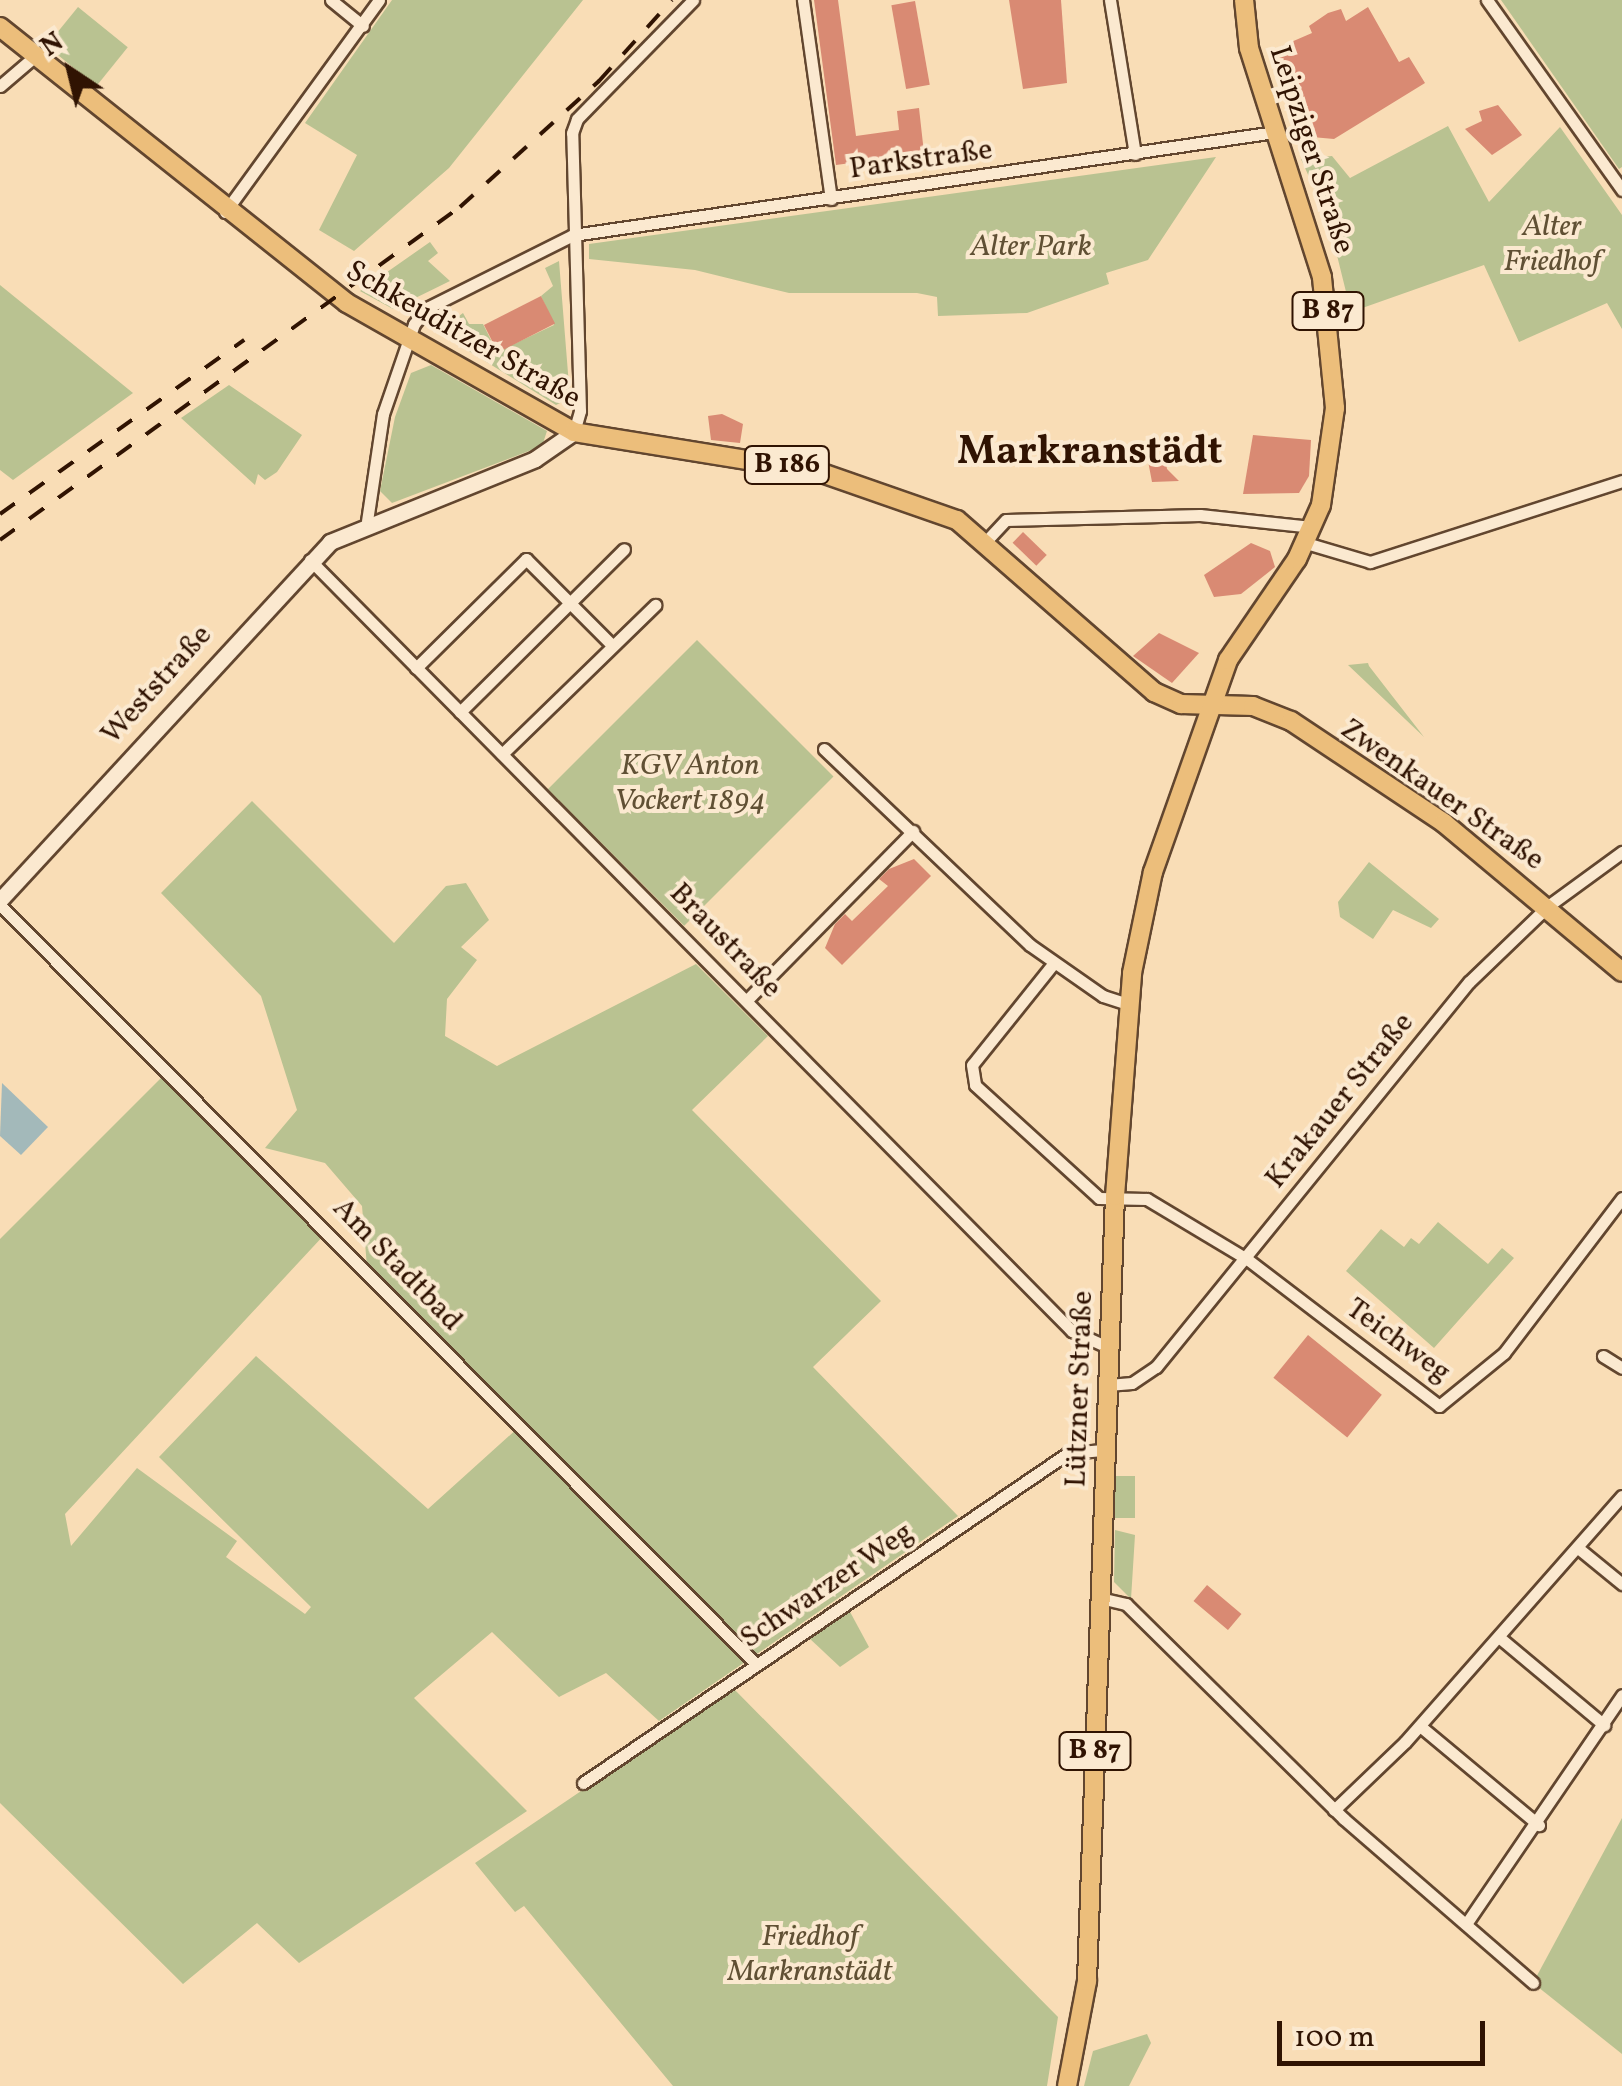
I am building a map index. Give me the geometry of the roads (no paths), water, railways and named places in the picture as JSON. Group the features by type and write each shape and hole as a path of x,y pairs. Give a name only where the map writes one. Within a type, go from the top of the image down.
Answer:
{"main road":[{"name":"Leipziger Straße","path":"1211,704 1228,660 1309,535 1335,408 1333,340 1322,277 1248,48 1244,0"},
{"name":"Schkeuditzer Straße","path":"0,27 311,279 574,432 816,471 880,488 988,539 1154,692 1211,704"},
{"name":"Weststraße","path":"0,902 310,560 367,521 535,460 574,432"},
{"name":"Zwenkauer Straße","path":"1211,704 1254,706 1291,721 1444,822 1622,972"},
{"name":"Lützner Straße","path":"1067,2086 1087,1981 1115,1196 1128,1004 1152,872 1211,704"}],"street":[{"path":"330,0 363,26"},
{"path":"225,212 379,0"},
{"path":"574,432 580,410 573,235 576,119 694,0"},
{"path":"803,0 831,199"},
{"path":"1110,0 1135,154"},
{"path":"1487,0 1621,188"},
{"path":"0,86 34,57"},
{"name":"Parkstraße","path":"406,334 428,308 573,235 1275,132"},
{"path":"367,521 383,414 406,334"},
{"path":"988,539 1006,520 1200,515 1309,535 1370,562 1622,481"},
{"path":"460,712 624,549"},
{"path":"416,668 526,559 612,645"},
{"name":"Braustraße","path":"310,560 1072,1331 1110,1348"},
{"path":"502,754 654,605"},
{"path":"824,749 1053,964 1128,1004"},
{"path":"747,1000 913,831"},
{"name":"Krakauer Straße","path":"1108,1385 1132,1383 1156,1367 1247,1259 1452,1000 1548,906 1622,852"},
{"name":"Am Stadtbad","path":"0,902 756,1664"},
{"path":"1053,964 970,1075 1100,1198 1147,1199 1247,1259"},
{"name":"Teichweg","path":"1247,1259 1440,1406 1504,1353 1622,1198"},
{"path":"1604,1356 1622,1368"},
{"name":"Schwarzer Weg","path":"582,1783 1068,1453 1106,1450"},
{"path":"1330,1805 1420,1726 1622,1496"},
{"path":"1578,1548 1622,1584"},
{"path":"1100,1598 1126,1604 1330,1805 1533,1983"},
{"path":"1500,1638 1604,1725"},
{"path":"1466,1924 1539,1826 1622,1695"},
{"path":"1420,1726 1539,1826"}],"railway":[{"path":"0,540 460,207 599,81 672,0"},
{"path":"0,514 244,340"}],"district":[{"name":"Markranstädt","path":"1090,453"}],"park label":[{"name":"Alter Friedhof","path":"1552,244"},
{"name":"Alter Park","path":"1031,247"},
{"name":"KGV Anton Vockert 1894","path":"690,783"},
{"name":"Friedhof Markranstädt","path":"810,1954"}]}
